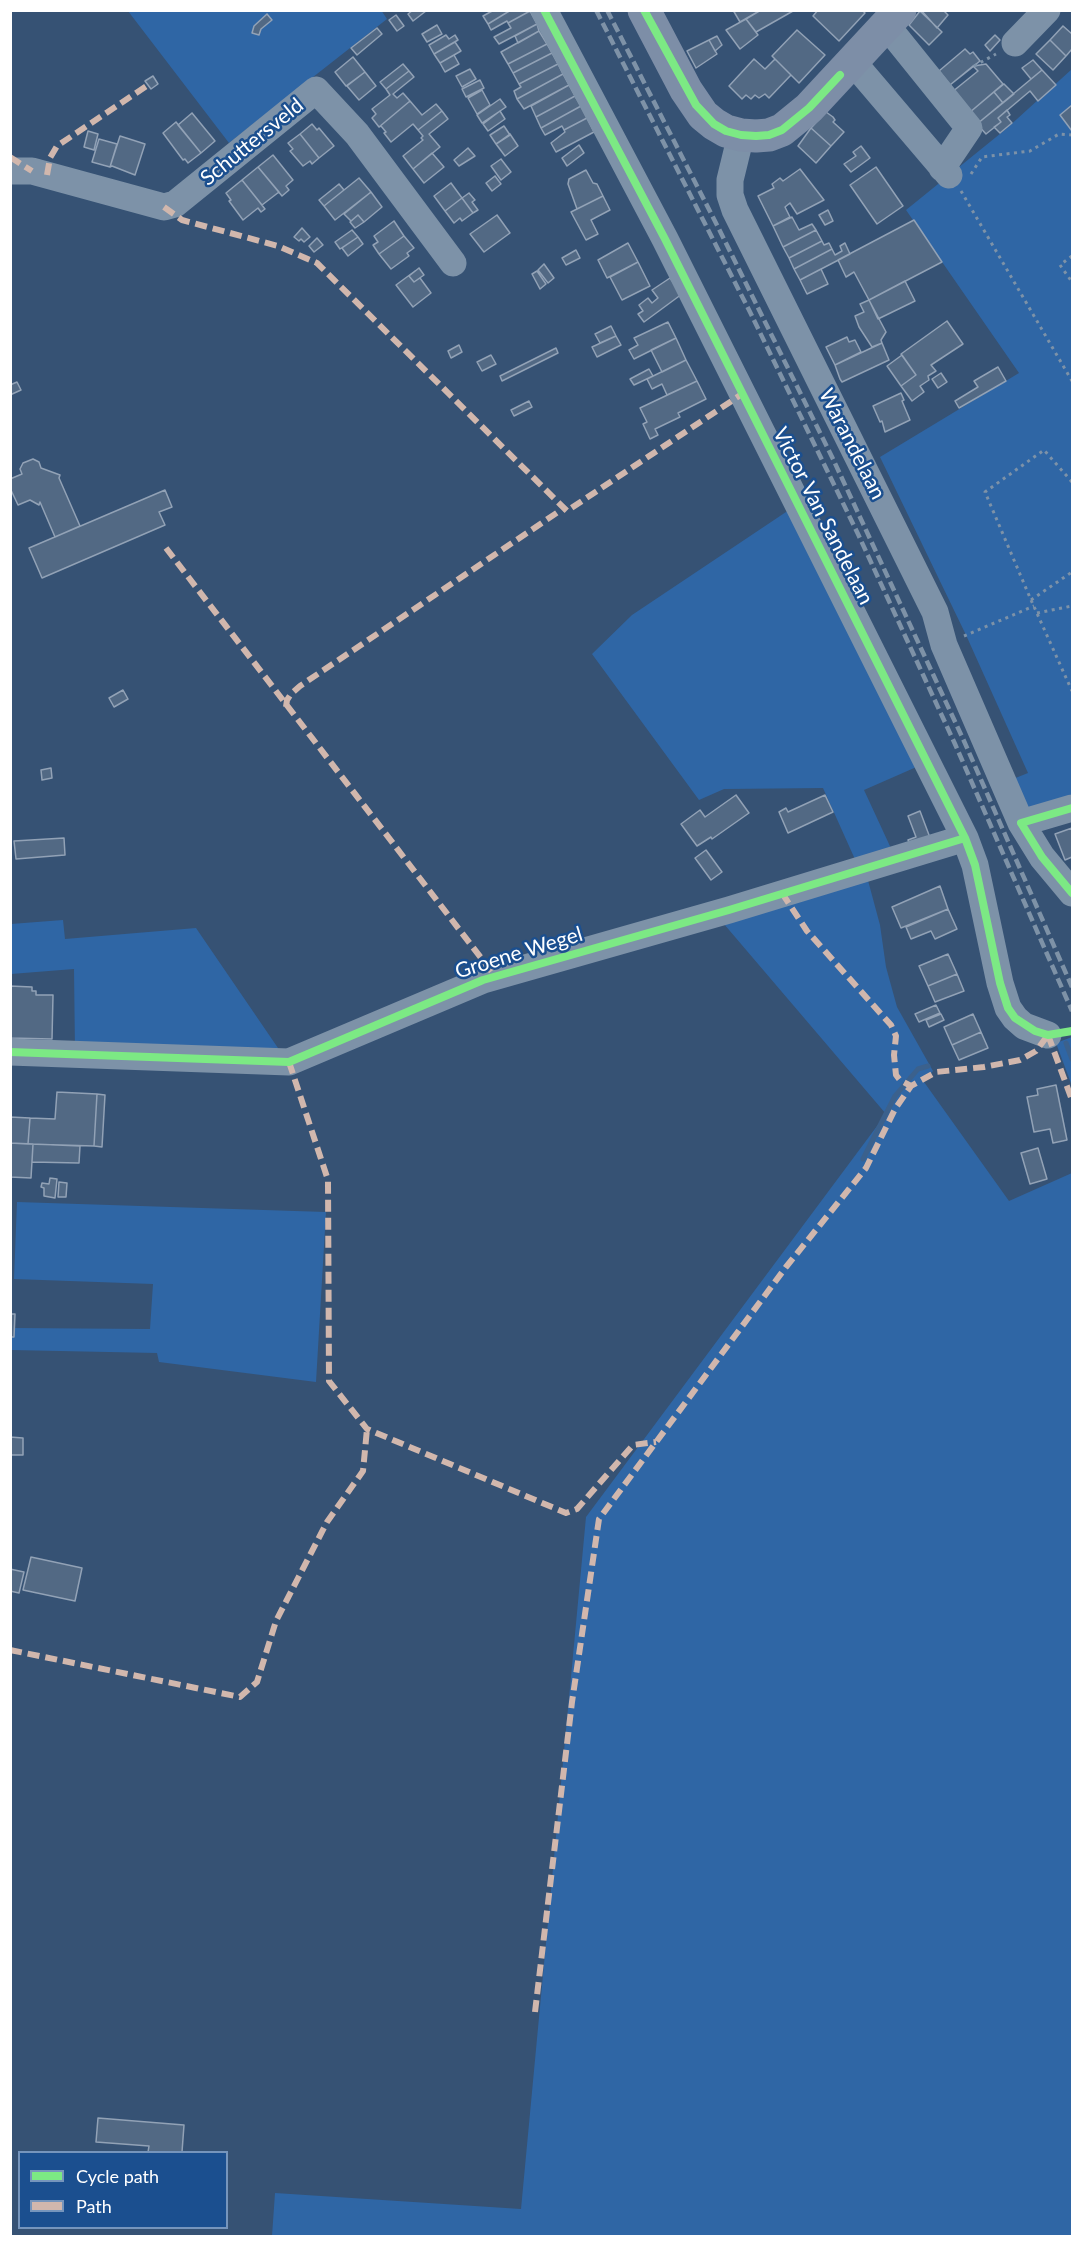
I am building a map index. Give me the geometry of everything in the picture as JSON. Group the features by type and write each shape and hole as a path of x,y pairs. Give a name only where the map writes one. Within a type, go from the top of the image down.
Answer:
{"main road":[{"path":"644,10 686,90 703,115 714,124 741,135 769,135 782,130 809,108 893,18"}],"street":[{"name":"Victor Van Sandelaan","path":"544,10 665,239 964,838 975,865 1003,995 1015,1018 1024,1026 1048,1035"},
{"path":"1015,43 1047,10"},
{"path":"852,61 951,178 969,128 893,18"},
{"name":"Schuttersveld","path":"10,171 32,171 164,207 175,204 316,90 357,134 453,263"},
{"name":"Warandelaan","path":"741,135 730,180 730,195 735,210 935,612 944,645 1021,824 1042,857 1072,893"},
{"path":"1021,824 1072,808"},
{"name":"Groene Wegel","path":"10,1052 289,1062 483,980 729,910 964,838"}],"path":[{"path":"974,66 1015,43"},
{"path":"1072,135 1059,134 1030,151 982,157 951,178 1072,381"},
{"path":"1072,256 1060,265 1072,282"},
{"path":"1072,482 1044,450 985,492 1072,691"},
{"path":"1031,600 1072,572"},
{"path":"944,645 1034,606"},
{"path":"1037,613 1072,606"}],"shaded area":[{"path":"381,10 387,19 229,143 128,11"},
{"path":"1072,69 1072,800 1034,810 1017,801 1008,781 1028,773 966,635 880,457 1019,373 906,210 1006,129"},
{"path":"789,510 921,765 864,790 895,857 858,866 823,788 724,789 699,800 592,654 632,615"},
{"path":"866,873 880,925 886,967 897,1007 933,1071 924,1082 1009,1201 1072,1173 1072,2236 272,2236 275,2193 521,2209 586,1517 886,1114 718,917"},
{"path":"63,920 65,939 196,928 278,1048 280,1057 75,1052 74,969 11,974 11,924"},
{"path":"1072,1037 1072,1086 1056,1043"},
{"path":"17,1202 326,1212 316,1382 159,1362 157,1353 11,1350 11,1328 150,1329 153,1284 14,1279"}],"building":[{"path":"413,10 426,11 413,21 408,14"},
{"path":"494,10 511,10 488,24 483,16"},
{"path":"511,10 530,11 491,30 488,24"},
{"path":"733,10 761,10 740,22"},
{"path":"761,10 793,11 756,32 746,19"},
{"path":"818,10 862,10 865,13 839,41 813,16"},
{"path":"921,10 943,10 948,15 937,28"},
{"path":"530,11 537,24 499,44 494,37 511,28 508,23"},
{"path":"920,11 942,32 929,45 909,25"},
{"path":"267,14 272,20 261,29 259,35 252,33 254,26"},
{"path":"396,15 404,26 397,31 389,20"},
{"path":"746,19 758,35 740,49 726,30"},
{"path":"537,24 539,31 518,43 515,36"},
{"path":"437,25 442,34 427,42 422,34"},
{"path":"1063,26 1072,34 1072,49 1066,56 1050,40"},
{"path":"377,28 382,34 357,55 351,48"},
{"path":"797,30 825,55 799,83 772,56"},
{"path":"539,31 547,44 508,64 501,52"},
{"path":"446,35 449,39 455,35 458,40 434,54 429,45"},
{"path":"995,35 1000,40 990,51 985,45"},
{"path":"717,36 722,45 715,51 709,40"},
{"path":"709,40 717,54 696,68 687,51"},
{"path":"1050,40 1066,56 1053,70 1036,54"},
{"path":"455,42 461,51 440,63 434,54"},
{"path":"547,44 552,53 513,73 508,64"},
{"path":"965,49 970,54 973,52 980,61 950,85 939,71"},
{"path":"552,53 558,64 519,84 513,73"},
{"path":"454,55 459,64 445,72 440,63"},
{"path":"353,57 365,72 346,86 335,72"},
{"path":"754,59 765,69 775,59 791,75 769,98 765,94 759,98 755,95 751,99 746,95 742,99 729,86"},
{"path":"1033,60 1042,70 1031,79 1022,68"},
{"path":"403,64 409,71 386,89 380,82"},
{"path":"558,64 563,74 517,99 514,91 521,87 519,84"},
{"path":"986,64 1003,84 969,113 950,85 974,66"},
{"path":"973,66 978,71 952,92 950,85"},
{"path":"470,69 476,79 462,87 456,76"},
{"path":"1042,70 1056,85 1038,101 1030,91 998,118 1001,122 986,134 977,124"},
{"path":"409,71 414,77 393,94 397,98 403,93 410,101 379,127 372,118 376,114 372,109 390,95 386,89"},
{"path":"365,72 376,86 359,100 347,86"},
{"path":"563,74 569,85 524,109 517,99"},
{"path":"153,76 158,84 151,89 145,81"},
{"path":"480,80 484,88 466,97 462,89"},
{"path":"1004,84 1014,94 1003,103 994,92"},
{"path":"569,85 575,96 536,117 531,106"},
{"path":"482,90 490,105 477,114 468,98"},
{"path":"994,92 1003,103 977,124 969,113"},
{"path":"575,96 581,106 541,128 536,117"},
{"path":"500,99 506,107 482,123 477,115"},
{"path":"410,101 422,115 436,104 442,111 418,130 413,124 391,142 384,133 386,132 381,126 379,127"},
{"path":"1072,105 1072,131 1060,115"},
{"path":"581,106 587,118 564,130 562,126 545,135 541,128"},
{"path":"1007,110 1010,115 1007,117 1012,123 1000,133 994,127 1001,122 998,118"},
{"path":"442,111 448,119 429,134 440,147 413,169 403,156 423,140 418,130"},
{"path":"500,111 505,119 488,131 483,124"},
{"path":"826,112 833,117 835,120 833,122 844,132 831,146 811,128"},
{"path":"192,113 215,141 201,153 178,125"},
{"path":"587,118 594,132 556,152 551,143 565,132 564,130"},
{"path":"176,122 201,153 188,163 185,159 183,160 163,133"},
{"path":"312,124 317,130 319,128 334,146 319,158 300,134"},
{"path":"504,126 510,135 496,144 490,135"},
{"path":"811,128 831,146 816,163 798,146"},
{"path":"88,131 98,134 94,150 84,147"},
{"path":"300,134 319,158 312,164 310,161 303,166 290,151 293,149 288,143"},
{"path":"510,134 518,146 505,156 496,144"},
{"path":"120,136 145,144 135,175 110,167"},
{"path":"99,139 117,144 110,167 92,162"},
{"path":"579,145 584,153 567,166 562,158"},
{"path":"861,146 870,158 851,172 844,164 856,156 853,152"},
{"path":"468,148 475,156 459,166 454,160"},
{"path":"432,153 444,167 424,183 413,169"},
{"path":"273,155 293,180 286,186 289,190 282,196 258,167"},
{"path":"501,159 511,172 501,180 491,166"},
{"path":"258,167 279,192 262,205 242,180"},
{"path":"876,167 903,206 877,224 850,185"},
{"path":"800,169 824,200 797,214 790,203 785,207 790,217 773,226 758,196 774,188 772,184 780,178 783,181"},
{"path":"586,170 603,196 577,209 568,184 569,179"},
{"path":"495,176 501,184 492,191 486,183"},
{"path":"359,178 371,192 335,220 324,206"},
{"path":"242,180 265,209 261,212 258,208 243,220 226,193"},
{"path":"451,183 462,198 445,211 434,196"},
{"path":"339,184 344,190 324,206 319,200"},
{"path":"371,192 382,207 364,222 358,215 351,221 344,214"},
{"path":"469,193 475,200 472,202 478,210 473,213 462,198"},
{"path":"603,196 610,210 591,220 598,234 586,240 571,212"},
{"path":"462,198 473,213 462,221 460,218 454,223 445,211"},
{"path":"828,210 833,221 825,225 819,215"},
{"path":"358,215 364,222 355,228 350,222"},
{"path":"497,215 510,233 484,252 470,234"},
{"path":"792,217 799,230 812,224 816,230 783,247 773,226"},
{"path":"914,220 942,262 869,300 854,272 846,277 838,260"},
{"path":"394,221 404,236 379,254 373,245 378,242 374,236"},
{"path":"302,228 310,237 304,242 294,237"},
{"path":"352,230 358,237 340,249 335,242"},
{"path":"816,230 822,241 789,258 783,247"},
{"path":"404,236 414,248 407,253 409,256 391,269 379,254"},
{"path":"358,237 363,244 348,256 342,248"},
{"path":"317,238 323,245 314,252 309,246"},
{"path":"822,241 824,245 829,243 832,249 794,269 789,258"},
{"path":"628,243 638,262 607,278 598,260"},
{"path":"845,243 850,254 800,280 794,269 832,249 835,255 842,251 840,246"},
{"path":"576,250 580,258 566,265 562,258"},
{"path":"638,262 650,286 622,300 610,277"},
{"path":"544,264 554,278 548,283 538,270"},
{"path":"419,268 424,275 414,282 409,276"},
{"path":"821,269 828,284 807,294 800,280"},
{"path":"415,271 409,276 414,282 420,278 431,293 413,307 396,285"},
{"path":"537,271 546,284 540,289 532,274"},
{"path":"670,278 682,294 644,322 638,314 643,311 639,305 648,298 652,303 658,298 652,290"},
{"path":"905,281 915,301 878,319 869,300"},
{"path":"869,300 886,332 881,340 882,343 872,347 855,316 864,312 860,304"},
{"path":"947,321 963,344 931,365 936,371 928,376 929,380 920,386 924,392 912,401 901,386 916,375 901,354"},
{"path":"668,322 676,338 634,359 629,350 638,345 634,338"},
{"path":"611,326 616,336 600,343 595,334"},
{"path":"616,336 621,345 597,357 592,347"},
{"path":"847,337 849,342 855,340 861,352 835,365 826,347"},
{"path":"676,338 686,360 662,372 651,350"},
{"path":"882,343 889,360 842,382 835,365"},
{"path":"459,345 462,352 451,358 448,351"},
{"path":"556,348 558,353 502,381 500,376"},
{"path":"491,355 496,364 482,371 477,362"},
{"path":"902,355 916,375 901,386 887,366"},
{"path":"686,360 697,381 667,395 662,384 652,389 647,379"},
{"path":"998,367 1006,381 959,408 955,401 978,387 974,381"},
{"path":"649,369 653,376 634,385 630,379"},
{"path":"941,373 947,382 938,388 932,379"},
{"path":"697,381 706,399 678,413 680,417 655,429 658,435 650,439 643,424 647,422 640,408"},
{"path":"17,382 21,390 10,395 10,385"},
{"path":"901,393 910,420 885,432 882,421 880,422 873,406"},
{"path":"529,401 532,407 514,416 511,410"},
{"path":"33,459 39,462 41,468 60,475 59,478 80,526 55,537 40,502 39,505 30,500 18,505 10,488 10,479 22,474 20,469 23,463"},
{"path":"165,490 172,507 159,512 165,525 42,578 29,548"},
{"path":"123,690 128,699 114,707 109,698"},
{"path":"51,768 52,778 42,780 41,770"},
{"path":"736,795 749,813 712,839 711,837 697,846 681,824 700,810 705,817"},
{"path":"825,795 833,812 788,833 779,812 786,808 788,812"},
{"path":"920,811 932,843 912,851 908,840 916,837 908,816"},
{"path":"1072,828 1072,857 1065,860 1055,834"},
{"path":"64,838 65,855 16,859 14,841"},
{"path":"706,850 722,872 711,880 695,858"},
{"path":"940,886 948,909 901,928 892,907"},
{"path":"948,909 957,929 935,939 931,931 911,939 906,927"},
{"path":"948,954 957,974 928,986 919,966"},
{"path":"957,974 964,991 935,1002 928,986"},
{"path":"10,986 32,987 36,995 53,995 52,1039 10,1038"},
{"path":"936,1005 940,1013 919,1022 915,1014"},
{"path":"941,1014 944,1020 929,1027 926,1020"},
{"path":"973,1014 981,1032 952,1045 944,1027"},
{"path":"981,1032 988,1048 959,1060 952,1045"},
{"path":"1056,1085 1067,1140 1053,1143 1050,1129 1034,1132 1027,1097 1038,1095 1037,1089"},
{"path":"57,1092 97,1094 94,1146 28,1144 30,1118 55,1119"},
{"path":"97,1094 105,1095 102,1147 94,1146"},
{"path":"10,1117 30,1118 28,1144 10,1143"},
{"path":"10,1143 33,1144 31,1178 10,1177"},
{"path":"33,1144 80,1146 79,1163 32,1162"},
{"path":"1038,1148 1047,1179 1030,1184 1021,1153"},
{"path":"50,1178 57,1179 55,1198 44,1196 44,1188 41,1187 42,1183 49,1184"},
{"path":"59,1182 67,1183 66,1197 58,1197"},
{"path":"10,1314 15,1314 14,1337 10,1337"},
{"path":"10,1437 23,1438 23,1455 10,1455"},
{"path":"31,1557 82,1568 75,1601 23,1590"},
{"path":"10,1569 24,1572 19,1593 10,1591"},
{"path":"98,2118 184,2125 182,2151 148,2151 149,2146 96,2142"}],"waterway":[{"path":"1066,1043 1072,1059"},
{"path":"863,1159 895,1096 918,1069 928,1066"}],"railway":[{"path":"596,10 750,312 858,534 955,744 1072,1011"},
{"path":"607,10 833,459 964,741 1072,987"}],"marked path":[{"path":"47,175 50,158 57,146 148,85"},
{"path":"10,157 32,171"},
{"path":"164,207 182,220 278,246 317,263 567,511 742,394"},
{"path":"286,707 287,700 300,686 564,508"},
{"path":"166,548 495,976"},
{"path":"782,893 807,931 891,1025 896,1036 894,1055 896,1075 911,1086"},
{"path":"1048,1035 1072,1100"},
{"path":"535,2012 572,1702 599,1519 786,1267 866,1168 895,1109 911,1086 936,1072 984,1067 1020,1060 1036,1051 1048,1035"},
{"path":"289,1062 328,1180 329,1381 367,1429 566,1513 577,1509 633,1445 656,1442"},
{"path":"10,1650 240,1697 257,1682 276,1621 327,1522 363,1471 367,1429"}],"cycle path":[{"path":"544,10 665,239 965,838 975,865 1000,983 1008,1008 1015,1018 1035,1031 1048,1035 1072,1031"},
{"path":"644,10 696,105 714,124 726,131 756,136 769,135 782,130 809,108 840,75"},
{"path":"1072,808 1021,823 1042,857 1072,893"},
{"path":"10,1052 289,1062 483,980 729,910 965,838"}]}
